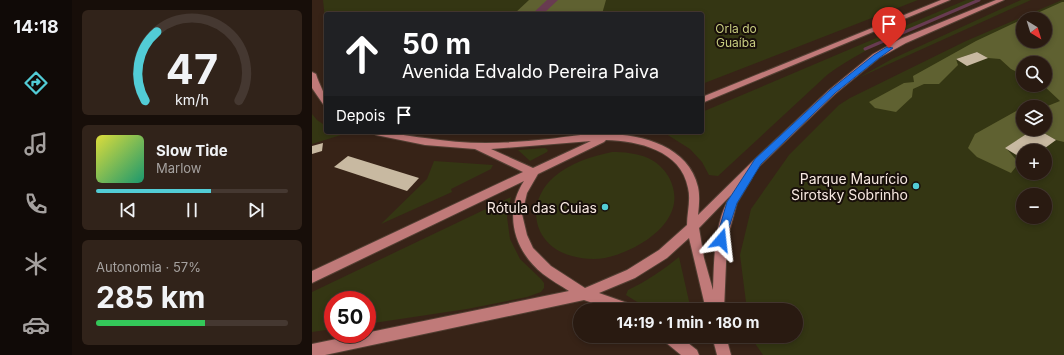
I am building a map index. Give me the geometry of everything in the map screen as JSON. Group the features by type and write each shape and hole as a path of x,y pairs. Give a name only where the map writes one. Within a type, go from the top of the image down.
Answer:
{"main road":[{"path":"704,99 947,0"},
{"path":"312,351 584,294 631,274 663,254 693,227 758,162 832,92 876,56 902,41 1001,0"},
{"path":"312,74 315,86 324,99"},
{"path":"384,134 418,142 474,146 510,145 609,137 639,140 661,148 677,159 687,171 695,192 693,227 697,252 710,303"},
{"path":"312,277 534,173 568,155 616,134"},
{"path":"474,146 534,173"},
{"path":"718,303 721,240 732,202 758,162"},
{"path":"534,173 522,192 517,214 521,235 529,252 547,270 584,294 610,303"},
{"path":"677,343 692,355"},
{"path":"721,343 724,355"}],"green space":[{"name":"Orla do Guaíba","path":"323,0 918,0 704,83 704,12 324,12"},
{"path":"529,0 606,0 603,12 516,12"},
{"path":"966,0 981,0 882,42 863,52 827,75 718,176 709,175 702,162 690,149 666,134 704,134 704,111"},
{"path":"1021,0 1031,0 858,78 892,59"},
{"name":"Parque Maurício Sirotsky Sobrinho","path":"1064,0 1064,355 763,355 755,343 803,343 803,303 746,303 740,255 751,209 789,155 839,105 850,98 966,41 1016,20 1016,48 1052,48 1052,12 1034,12"},
{"path":"1064,2 1064,142 1049,136 1052,136 1052,104 1060,101 1050,92 1052,92 1052,56 1016,56 1016,72 1000,59 988,58 977,52 956,59 958,65 939,84 924,84 913,89 912,97 896,112 875,108 869,102 904,83 914,82 913,76 976,41 1016,22 1016,48 1052,48 1052,12 1040,12"},
{"path":"1016,111 1016,136 1024,136 1006,148 1016,160 1016,167 1011,173 977,157 968,148 975,134"},
{"path":"312,114 324,125 324,134 341,135 312,144"},
{"path":"545,148 548,150 547,152 530,161 518,150"},
{"path":"612,152 630,153 644,156 661,167 671,181 673,189 674,205 671,213 660,229 652,236 634,248 614,256 601,259 588,259 572,256 559,251 549,243 541,233 537,222 536,211 539,199 545,187 560,172 574,164 589,158"},
{"path":"434,161 493,165 491,169 451,189 452,192 381,224 427,179"},
{"path":"511,197 507,217 510,239 520,259 544,283 544,288 541,292 527,297 467,309 376,323 376,291 324,291 324,330 312,332 312,292"},
{"path":"679,257 689,303 639,303 626,295 628,290 655,275"}],"building":[{"path":"977,52 988,58 967,66 956,59"},
{"path":"1023,136 1049,136 1056,140 1051,144 1016,144 1016,155 1005,148"},
{"path":"323,143 322,151 312,154 312,146"},
{"path":"348,156 419,178 407,191 334,167"}],"waterway":[{"path":"539,12 553,0"},
{"path":"865,49 979,0"}],"place":[{"name":"Parque Maurício Sirotsky Sobrinho","path":"916,186"},
{"name":"Rótula das Cuias","path":"605,207"}],"route":[{"path":"721,240 732,202 758,162 832,92 876,56 889,48"}]}
